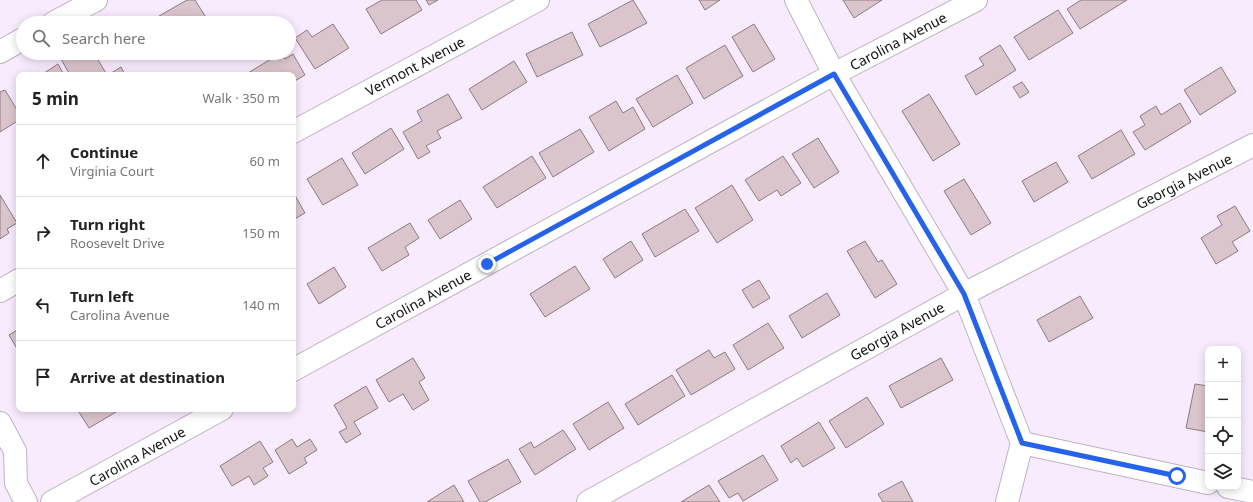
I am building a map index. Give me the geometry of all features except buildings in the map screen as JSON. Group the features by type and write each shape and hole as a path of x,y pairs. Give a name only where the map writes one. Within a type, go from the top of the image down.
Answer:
{"street":[{"path":"67,16 96,0"},
{"name":"Vermont Avenue","path":"296,130 538,0"},
{"path":"796,0 834,74 964,294 1022,443 1007,502"},
{"name":"Carolina Avenue","path":"296,368 834,74 976,0"},
{"path":"0,52 16,43"},
{"name":"Georgia Avenue","path":"588,502 964,294 1253,146"},
{"path":"0,290 16,282"},
{"name":"Carolina Avenue","path":"52,502 217,412"},
{"path":"0,423 15,451 14,492"},
{"path":"1022,443 1205,482"},
{"path":"1241,490 1253,492"}],"route":[{"path":"487,264 834,74 964,294 1022,443 1177,476"}]}
